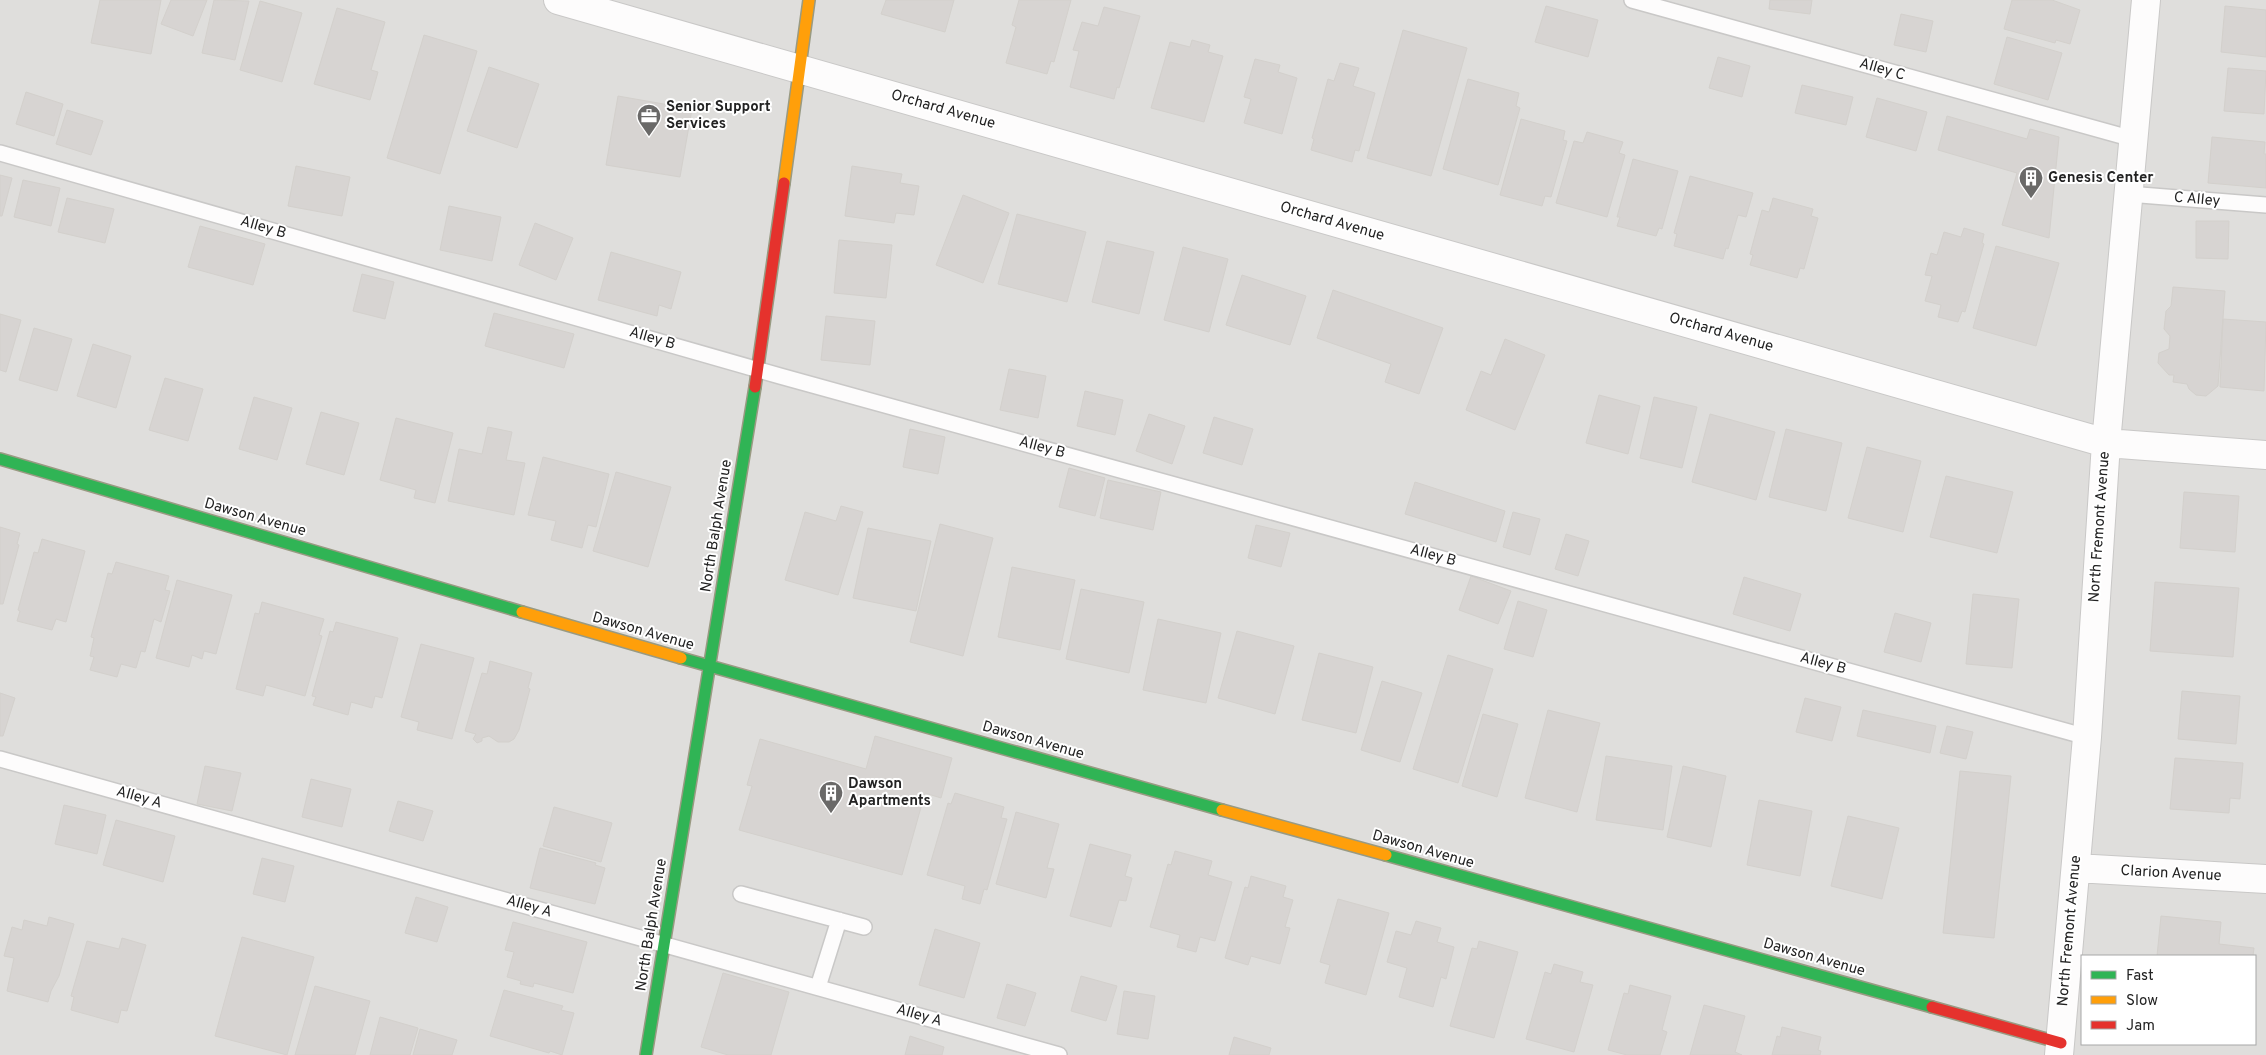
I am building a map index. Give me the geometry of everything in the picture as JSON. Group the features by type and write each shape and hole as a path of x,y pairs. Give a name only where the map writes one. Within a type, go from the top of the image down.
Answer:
{"street":[{"name":"Orchard Avenue","path":"558,0 2106,443 2266,455"},
{"name":"North Balph Avenue","path":"646,1055 758,369 801,70 809,0"},
{"name":"North Fremont Avenue","path":"2060,1049 2087,737 2106,443 2146,0"},
{"name":"Dawson Avenue","path":"0,459 710,666 2060,1049"},
{"name":"Clarion Avenue","path":"2076,868 2266,880"}],"lane":[{"name":"Alley C","path":"1632,0 2133,139"},
{"name":"Alley B","path":"0,153 758,369 2087,737"},
{"name":"C Alley","path":"2128,194 2266,205"},
{"name":"Alley A","path":"0,759 1059,1055"},
{"path":"741,894 864,926"},
{"path":"818,987 839,920"}],"shaded area":[{"path":"0,0 2266,0 2266,1055 0,1055"}],"building":[{"path":"100,0 161,0 151,54 91,43"},
{"path":"171,0 207,0 193,36 161,24"},
{"path":"214,0 249,1 235,60 202,53"},
{"path":"886,0 954,0 945,32 881,14"},
{"path":"1019,0 1071,0 1054,62 1051,61 1047,74 1006,63 1016,27 1012,25"},
{"path":"1770,0 1812,0 1810,14 1769,9"},
{"path":"2012,0 2052,0 2080,10 2070,44 2056,40 2055,43 2004,29"},
{"path":"260,1 302,13 282,82 240,70"},
{"path":"1546,6 1598,20 1588,57 1535,42"},
{"path":"2225,6 2266,10 2266,57 2221,52"},
{"path":"1104,7 1140,16 1114,99 1070,87 1079,51 1073,50 1082,22 1098,26"},
{"path":"337,8 385,22 371,70 378,72 370,100 314,84"},
{"path":"1901,14 1933,21 1926,52 1894,45"},
{"path":"1403,30 1467,48 1431,176 1367,158"},
{"path":"424,35 477,51 440,174 387,158"},
{"path":"2007,37 2062,53 2048,100 1994,84"},
{"path":"1192,40 1210,45 1208,52 1223,56 1204,122 1151,108 1170,42 1190,47"},
{"path":"1718,57 1750,66 1742,97 1709,88"},
{"path":"1255,59 1280,65 1278,72 1297,78 1282,134 1244,123 1251,99 1244,97"},
{"path":"1340,63 1359,68 1353,86 1375,93 1359,151 1355,150 1352,162 1311,150 1314,139 1312,138 1328,79 1334,81"},
{"path":"489,67 539,84 517,148 467,131"},
{"path":"2228,68 2266,71 2264,114 2224,111"},
{"path":"1468,79 1519,93 1516,106 1520,108 1498,185 1443,169"},
{"path":"1802,85 1853,97 1846,125 1795,113"},
{"path":"26,92 63,104 54,136 16,124"},
{"name":"Senior Support Services","path":"618,96 692,109 680,177 606,165"},
{"path":"1877,98 1927,112 1916,151 1866,137"},
{"path":"67,110 103,121 91,155 56,144"},
{"name":"Genesis Center","path":"1947,116 2027,139 2030,129 2059,137 2049,238 2002,225 2017,173 1938,150"},
{"path":"1521,119 1565,131 1563,140 1567,141 1551,197 1545,196 1542,206 1500,195"},
{"path":"1587,132 1623,142 1619,153 1625,155 1607,217 1556,203 1574,141 1583,143"},
{"path":"2212,137 2265,142 2266,188 2208,183"},
{"path":"1633,159 1678,171 1662,229 1659,228 1656,236 1617,226 1620,217 1617,217"},
{"path":"296,166 350,177 342,216 288,206"},
{"path":"852,166 902,174 900,183 919,186 914,215 896,213 894,223 845,216"},
{"path":"0,175 12,178 2,216 0,216"},
{"path":"1690,176 1753,193 1746,217 1738,215 1728,249 1726,248 1723,259 1674,246 1677,234 1674,233"},
{"path":"23,180 60,188 51,226 14,217"},
{"path":"963,195 1009,213 983,283 936,265"},
{"path":"67,198 114,209 105,243 58,232"},
{"path":"1773,198 1813,209 1811,216 1818,218 1804,269 1800,268 1797,278 1750,265 1753,255 1750,254 1762,210 1769,212"},
{"path":"449,206 501,217 492,261 440,250"},
{"path":"1017,214 1086,232 1067,302 998,284"},
{"path":"2196,221 2229,221 2228,259 2196,258"},
{"path":"535,223 573,238 556,280 519,265"},
{"path":"200,226 265,244 253,285 188,267"},
{"path":"1964,228 1984,234 1982,243 1984,244 1965,312 1962,311 1958,322 1938,317 1941,305 1925,301 1932,276 1925,275 1931,253 1937,255 1944,232 1961,237"},
{"path":"839,240 892,245 886,298 834,293"},
{"path":"1107,241 1154,252 1139,314 1092,302"},
{"path":"1996,246 2059,263 2036,346 1973,328"},
{"path":"1183,247 1228,259 1209,332 1164,320"},
{"path":"611,252 681,272 671,309 659,305 657,316 598,300"},
{"path":"362,274 394,282 385,319 353,311"},
{"path":"1242,275 1306,296 1290,345 1226,325"},
{"path":"2173,287 2225,291 2218,386 2206,396 2196,395 2189,389 2187,384 2173,382 2174,375 2169,375 2158,363 2159,353 2169,349 2170,336 2164,329 2166,311 2171,306"},
{"path":"1333,290 1443,328 1419,394 1385,382 1391,364 1317,338"},
{"path":"494,313 574,334 564,368 485,346"},
{"path":"0,314 21,320 6,372 0,370"},
{"path":"826,316 875,321 870,365 821,360"},
{"path":"2223,319 2266,322 2264,391 2220,387"},
{"path":"34,328 72,339 57,391 19,380"},
{"path":"1505,339 1545,355 1515,430 1466,410 1481,371 1491,375"},
{"path":"93,344 131,356 116,408 77,396"},
{"path":"1009,369 1046,376 1038,418 1000,410"},
{"path":"165,378 203,389 188,441 149,430"},
{"path":"1085,391 1123,400 1115,435 1077,426"},
{"path":"1599,395 1640,406 1628,454 1586,443"},
{"path":"254,397 292,408 277,460 239,449"},
{"path":"1654,397 1697,407 1682,468 1640,458"},
{"path":"321,412 359,423 344,475 306,464"},
{"path":"1149,414 1185,426 1172,464 1136,451"},
{"path":"1710,414 1775,432 1756,500 1692,482"},
{"path":"1214,417 1253,429 1242,465 1203,453"},
{"path":"396,418 453,433 435,503 414,498 416,490 380,480"},
{"path":"488,427 512,432 506,460 525,463 514,515 448,501 459,449 482,454"},
{"path":"910,429 945,437 938,474 903,467"},
{"path":"1786,429 1842,443 1826,511 1769,497"},
{"path":"1867,447 1921,461 1903,532 1848,518"},
{"path":"543,457 609,474 596,527 588,525 582,548 551,540 556,521 528,515"},
{"path":"1069,468 1105,478 1095,516 1059,507"},
{"path":"616,472 671,487 648,567 593,551"},
{"path":"1946,476 2013,492 1997,553 1930,537"},
{"path":"1108,480 1161,492 1153,530 1100,518"},
{"path":"1415,482 1505,511 1496,542 1405,514"},
{"path":"2184,492 2239,496 2235,552 2180,548"},
{"path":"841,506 863,512 838,595 785,580 805,512 836,521"},
{"path":"1513,512 1540,519 1530,555 1503,547"},
{"path":"940,524 993,538 963,656 910,642"},
{"path":"1256,525 1290,533 1281,567 1248,558"},
{"path":"0,527 20,533 17,544 19,545 3,604 0,604"},
{"path":"868,528 931,541 916,611 853,598"},
{"path":"1566,534 1589,541 1578,576 1555,569"},
{"path":"42,539 85,551 66,622 56,619 52,630 17,621 20,611 18,610 34,552 38,553"},
{"path":"116,562 169,576 165,590 170,591 161,622 154,619 145,652 141,651 136,668 121,664 117,677 90,670 94,657 90,656 94,638 91,637 108,573 112,574"},
{"path":"1012,567 1075,580 1060,650 998,637"},
{"path":"1471,576 1511,591 1498,624 1459,610"},
{"path":"1744,577 1801,594 1790,631 1733,614"},
{"path":"177,580 232,595 216,654 204,651 202,659 192,655 189,667 156,658"},
{"path":"2155,582 2239,588 2233,657 2150,651"},
{"path":"1081,589 1144,602 1129,673 1066,659"},
{"path":"1973,594 2019,599 2012,668 1966,664"},
{"path":"1518,601 1547,610 1533,657 1504,649"},
{"path":"262,602 324,619 319,635 322,636 305,696 266,685 263,696 236,689 255,613 259,614"},
{"path":"1895,613 1931,623 1921,662 1884,652"},
{"path":"1158,619 1221,633 1206,703 1143,690"},
{"path":"336,622 398,638 382,698 375,696 372,708 351,702 348,715 313,705 316,697 312,696 330,631 333,632"},
{"path":"1237,631 1294,646 1275,714 1218,698"},
{"path":"421,644 474,658 452,739 417,730 419,722 401,717"},
{"path":"1319,653 1373,667 1356,733 1302,720"},
{"path":"1448,655 1493,669 1458,783 1413,769"},
{"path":"490,661 532,673 528,688 530,689 519,730 514,739 509,742 498,742 489,736 482,738 482,741 477,743 473,739 476,734 465,731 482,673 487,674"},
{"path":"1382,681 1422,693 1400,762 1361,750"},
{"path":"2182,691 2240,696 2236,744 2178,739"},
{"path":"0,693 15,698 3,736 0,736"},
{"path":"1805,698 1841,707 1832,741 1796,732"},
{"path":"1548,710 1600,723 1577,812 1525,798"},
{"path":"1863,710 1936,726 1930,753 1857,736"},
{"path":"1483,714 1518,724 1497,797 1462,786"},
{"path":"1947,726 1973,732 1966,759 1940,753"},
{"name":"Dawson Apartments","path":"875,736 952,758 941,798 925,793 902,875 739,830 752,786 747,785 760,739 866,769"},
{"path":"1606,756 1672,766 1663,830 1596,820"},
{"path":"2175,758 2243,763 2240,799 2230,798 2229,813 2170,809"},
{"path":"205,766 241,773 232,811 197,804"},
{"path":"1683,766 1726,776 1711,847 1667,837"},
{"path":"1960,771 2011,776 1994,938 1943,933"},
{"path":"311,779 351,789 342,827 302,817"},
{"path":"955,793 1004,807 1001,818 1007,819 987,890 984,889 980,904 962,899 965,886 927,875 948,803 951,804"},
{"path":"1759,800 1812,811 1800,876 1747,865"},
{"path":"398,801 433,811 423,841 389,831"},
{"path":"64,805 106,815 97,854 55,844"},
{"path":"554,807 612,823 601,862 543,846"},
{"path":"1016,812 1059,824 1047,868 1054,869 1046,898 996,884"},
{"path":"1848,816 1899,828 1882,899 1831,886"},
{"path":"116,820 175,836 163,882 103,865"},
{"path":"1090,844 1131,855 1125,876 1132,878 1126,901 1119,900 1111,927 1070,916"},
{"path":"540,848 596,863 595,865 605,868 595,904 530,888"},
{"path":"1175,851 1212,861 1208,875 1232,882 1215,941 1200,937 1196,952 1177,947 1180,935 1150,927 1168,864 1171,865"},
{"path":"262,858 294,866 285,902 253,894"},
{"path":"1251,876 1286,886 1283,897 1293,900 1285,927 1290,928 1280,964 1251,956 1248,965 1225,958 1245,887 1248,888"},
{"path":"416,897 448,907 437,942 405,933"},
{"path":"1338,899 1389,913 1366,995 1325,983 1330,965 1320,962"},
{"path":"2161,916 2221,922 2219,944 2254,948 2253,955 2157,955"},
{"path":"49,917 74,924 59,976 51,991 48,1002 7,991 14,958 4,956 12,927 22,930 24,920 47,926"},
{"path":"1416,921 1441,928 1437,942 1454,947 1446,979 1441,977 1433,1007 1399,997 1407,968 1387,962 1396,931 1411,935"},
{"path":"513,922 587,942 573,993 534,983 533,987 520,984 521,981 507,977 514,952 505,950"},
{"path":"935,929 980,943 964,998 919,985"},
{"path":"242,937 314,957 287,1055 215,1036"},
{"path":"122,938 146,945 127,1011 121,1010 118,1023 71,1010 74,997 71,996 87,941 119,949"},
{"path":"1479,941 1518,952 1494,1038 1450,1026 1472,948 1477,949"},
{"path":"1554,964 1583,972 1580,982 1593,985 1574,1052 1526,1039 1545,972 1551,974"},
{"path":"723,973 789,992 771,1055 728,1055 701,1047"},
{"path":"1081,976 1117,986 1106,1021 1071,1011"},
{"path":"1007,984 1036,993 1025,1026 997,1018"},
{"path":"1630,985 1671,996 1662,1030 1667,1032 1660,1055 1627,1055 1608,1050 1624,993 1628,994"},
{"path":"315,986 370,1001 355,1055 295,1055"},
{"path":"504,990 563,1006 561,1010 574,1013 562,1055 490,1036"},
{"path":"1124,991 1155,996 1148,1039 1117,1034"},
{"path":"1704,1005 1745,1016 1735,1052 1742,1055 1690,1055"},
{"path":"380,1017 418,1028 410,1055 370,1055"},
{"path":"1782,1027 1821,1037 1818,1050 1821,1051 1820,1055 1772,1055 1777,1036 1780,1037"},
{"path":"420,1029 457,1040 452,1055 413,1055"},
{"path":"910,1036 944,1047 942,1055 905,1055"},
{"path":"1234,1037 1271,1048 1269,1055 1229,1055"}],"traffic: fast":[{"path":"646,1055 755,387"},
{"path":"0,459 522,612"},
{"path":"681,658 1222,810"},
{"path":"1386,855 1932,1007"}],"traffic: slow":[{"path":"784,183 809,0"},
{"path":"522,612 681,658"},
{"path":"1222,810 1386,855"}],"traffic: jam":[{"path":"755,387 784,183"},
{"path":"1932,1007 2061,1043"}],"place":[{"name":"Senior Support Services","path":"649,137"},
{"name":"Genesis Center","path":"2031,199"},
{"name":"Dawson Apartments","path":"831,814"}]}
